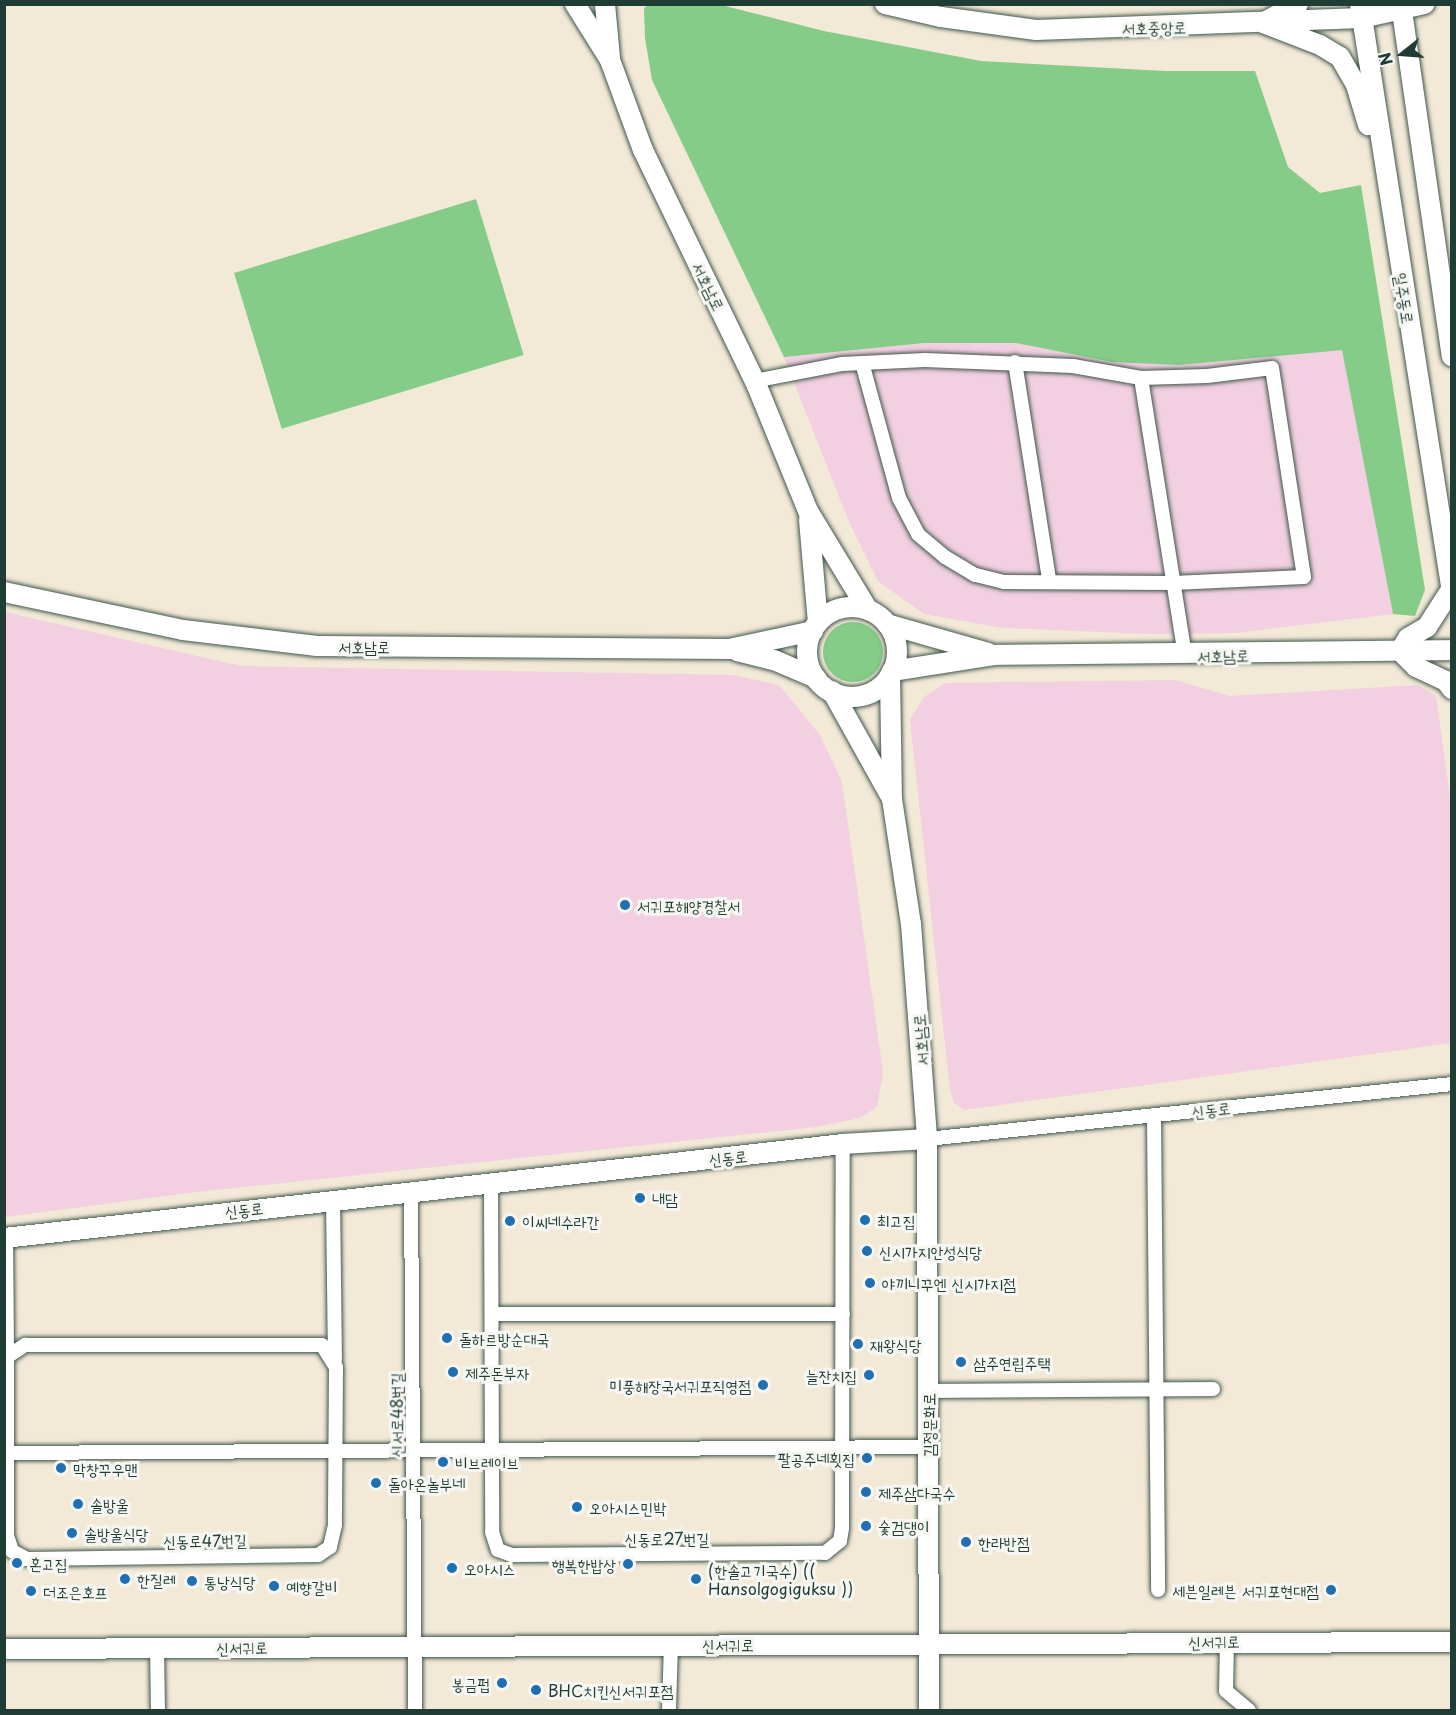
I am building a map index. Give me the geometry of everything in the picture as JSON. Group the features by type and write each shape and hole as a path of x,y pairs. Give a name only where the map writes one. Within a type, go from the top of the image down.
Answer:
{"street":[{"path":"575,4 610,60"},
{"path":"605,4 610,60"},
{"name":"서호중앙로","path":"885,4 941,17 1036,30 1263,23 1424,4"},
{"path":"1263,23 1298,4"},
{"path":"1401,7 1452,356"},
{"name":"일주동로","path":"1361,11 1451,591"},
{"path":"1263,23 1320,45 1340,57 1356,85 1384,166"},
{"name":"서호남로","path":"610,60 644,150 754,381 808,511"},
{"path":"754,381 797,370 862,363 1015,362 1141,378 1207,376 1272,368 1304,577 1173,583 1049,580 1004,582 975,575 945,557 918,534 899,498 862,363"},
{"path":"1015,362 1049,580"},
{"path":"1141,378 1185,656"},
{"path":"808,511 868,610 887,624 994,655"},
{"path":"808,511 816,627 808,655 816,678"},
{"path":"1451,591 1427,627 1408,638 1400,651 1416,667 1446,681 1452,689"},
{"name":"서호남로","path":"4,592 183,630 317,646 729,649"},
{"path":"729,649 816,627 838,610 868,610"},
{"path":"887,624 896,647 891,673 892,800"},
{"path":"729,649 774,660 816,678 832,692 892,800"},
{"name":"서호남로","path":"994,655 1185,656 1452,650"},
{"path":"832,692 849,697 863,695 881,686 891,673 994,655"},
{"name":"서호남로","path":"892,800 911,924 927,1139"},
{"name":"신동로","path":"5,1237 843,1144 927,1139 1452,1084"},
{"path":"1154,1115 1158,1590"},
{"name":"김정문화로","path":"927,1139 929,1710"},
{"name":"신동로27번길","path":"490,1182 492,1532 500,1553 819,1553 830,1550 840,1541 843,1447 843,1144"},
{"name":"신서로48번길","path":"411,1191 415,1710"},
{"name":"신동로47번길","path":"5,1237 5,1453 7,1536 12,1551 27,1559 318,1555 330,1546 335,1525 333,1199"},
{"path":"492,1314 843,1314"},
{"path":"6,1357 25,1345 321,1345 335,1360"},
{"path":"928,1391 1213,1389"},
{"path":"5,1453 336,1453 928,1447"},
{"path":"1227,1641 1226,1691 1249,1710"},
{"name":"신서귀로","path":"4,1649 415,1645 929,1645 1227,1641 1452,1642"},
{"path":"669,1710 671,1644"},
{"path":"157,1648 158,1710"}],"shaded area":[{"path":"924,343 1016,343 1112,362 1343,350 1393,614 1234,633 1151,634 1003,628 924,614 878,581 849,522 784,357"},
{"path":"5,612 241,666 732,675 779,685 820,735 842,782 883,1072 877,1107 860,1118 816,1127 196,1192 5,1217"},
{"path":"1175,680 1230,696 1418,685 1436,696 1452,812 1451,1043 964,1110 954,1103 950,1090 910,720 924,697 945,683"}],"green space":[{"path":"650,4 721,5 824,31 981,61 1165,71 1255,71 1288,167 1320,193 1361,185 1425,590 1415,616 1393,614 1342,350 1179,365 1112,362 1016,343 924,343 784,357 652,80 645,38 644,8"},
{"path":"476,199 524,355 282,429 234,273"},
{"path":"853,622 870,627 878,635 883,652 878,669 870,677 853,682 836,677 828,669 823,652 828,635 836,627"}],"place":[{"name":"서귀포해양경찰서","path":"625,905"},
{"name":"내담","path":"640,1198"},
{"name":"최고집","path":"865,1220"},
{"name":"이씨네수라간","path":"510,1221"},
{"name":"신시가지안성식당","path":"867,1251"},
{"name":"야끼니꾸엔 신시가지점","path":"870,1283"},
{"name":"돌하르방순대국","path":"447,1338"},
{"name":"재왕식당","path":"858,1344"},
{"name":"삼주연립주택","path":"961,1362"},
{"name":"제주돈부자","path":"453,1372"},
{"name":"늘잔치집","path":"869,1375"},
{"name":"미풍해장국서귀포직영점","path":"763,1385"},
{"name":"팔공주네횟집","path":"867,1458"},
{"name":"비브레이브","path":"443,1462"},
{"name":"막창꾸우맨","path":"61,1468"},
{"name":"돌아온놀부네","path":"376,1483"},
{"name":"제주삼다국수","path":"866,1492"},
{"name":"솔방울","path":"78,1504"},
{"name":"오아시스민박","path":"577,1507"},
{"name":"숯검댕이","path":"866,1526"},
{"name":"솔방울식당","path":"72,1533"},
{"name":"한라반점","path":"966,1542"},
{"name":"혼고집","path":"17,1563"},
{"name":"행복한밥상","path":"628,1564"},
{"name":"오아시스","path":"452,1568"},
{"name":"한질레","path":"125,1579"},
{"name":"(한솔고기국수) (( Hansolgogiguksu ))","path":"696,1579"},
{"name":"통낭식당","path":"192,1581"},
{"name":"예향갈비","path":"274,1586"},
{"name":"세븐일레븐 서귀포현대점","path":"1331,1590"},
{"name":"더조은호프","path":"31,1591"},
{"name":"봉금펍","path":"502,1683"},
{"name":"BHC치킨신서귀포점","path":"536,1690"}]}
